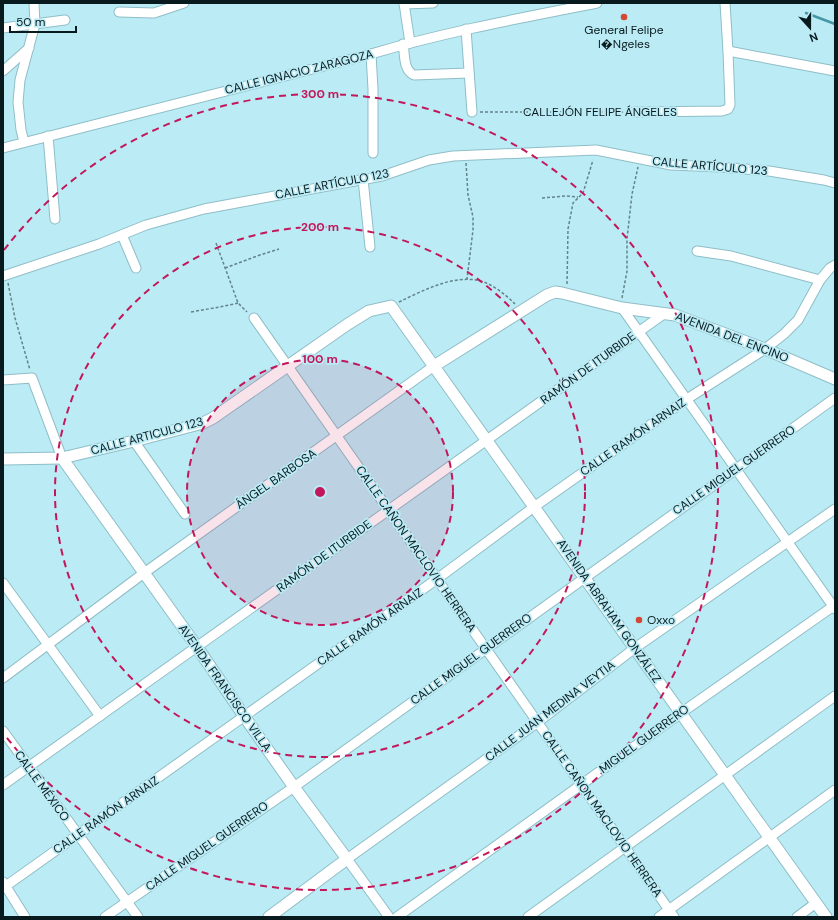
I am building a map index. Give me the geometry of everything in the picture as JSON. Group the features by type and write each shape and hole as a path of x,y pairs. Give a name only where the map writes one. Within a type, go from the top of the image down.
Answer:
{"main road":[{"name":"AVENIDA DEL ENCINO","path":"555,292 621,308 675,315 765,349 835,379"},
{"name":"ÁNGEL BARBOSA","path":"434,366 547,295 555,292"},
{"name":"AVENIDA ABRAHAM GONZÁLEZ","path":"391,306 826,917"},
{"name":"CALLE ARTICULO 123","path":"3,459 62,458 203,423 213,418 364,314 369,311 391,306"},
{"name":"AVENIDA FRANCISCO VILLA","path":"62,458 197,647 294,787 347,859"},
{"name":"CALLE JUAN MEDINA VEYTIA","path":"269,917 347,859"}],"street":[{"path":"24,142 18,102 20,80 35,24 34,3"},
{"path":"119,12 154,13 184,3"},
{"path":"433,3 404,4 407,69 409,73 414,75 469,73"},
{"name":"CALLE IGNACIO ZARAGOZA","path":"3,148 371,54 407,43 466,29 597,3"},
{"path":"725,3 728,50 835,71"},
{"path":"3,28 65,20"},
{"path":"466,29 472,112"},
{"path":"3,71 29,47"},
{"name":"CALLEJÓN FELIPE ÁNGELES","path":"634,112 722,111 728,109 730,105 728,50"},
{"path":"371,54 373,89 373,154"},
{"path":"48,136 55,219"},
{"name":"CALLE ARTÍCULO 123","path":"4,275 59,258 146,225 204,209 382,176 429,160 453,156 596,150 640,160 672,165 769,171 835,183"},
{"path":"363,179 370,247"},
{"path":"122,235 136,268"},
{"path":"697,251 731,256 820,280"},
{"name":"CALLE RAMÓN ARNAIZ","path":"4,885 78,835 437,578 534,506 687,399 765,349 784,334 798,320 820,280 830,268 835,265"},
{"path":"621,308 834,607"},
{"name":"RAMÓN DE ITURBIDE","path":"3,786 665,313"},
{"name":"CALLE CAÑON MACLOVIO HERRERA","path":"254,318 672,913"},
{"name":"ÁNGEL BARBOSA","path":"3,678 144,573 434,366"},
{"path":"3,380 32,378 62,458"},
{"name":"CALLE MIGUEL GUERRERO","path":"105,917 294,787 584,577 835,398"},
{"path":"134,441 186,514"},
{"name":"CALLE JUAN MEDINA VEYTIA","path":"347,859 538,722 635,648 835,509"},
{"path":"3,583 100,716"},
{"name":"MIGUEL GUERRERO","path":"397,917 681,713 834,607"},
{"path":"528,917 835,696"},
{"name":"CALLE MÉXICO","path":"3,731 138,917"},
{"path":"659,917 672,913 835,790"},
{"name":"AVENIDA FRANCISCO VILLA","path":"347,859 389,917"},
{"path":"4,885 25,917"},
{"path":"797,917 816,903"}],"path":[{"name":"CALLEJÓN FELIPE ÁNGELES","path":"472,112 634,112"},
{"path":"567,294 568,229 574,203 583,193 596,150"},
{"path":"466,156 468,195 473,217 473,230 467,279"},
{"path":"621,308 628,271 628,239 632,194 640,160"},
{"path":"542,198 566,196 578,197"},
{"path":"216,243 238,303 254,318"},
{"path":"225,268 278,250"},
{"path":"4,275 32,378"},
{"path":"391,306 434,285 467,279 477,280 492,286 510,299 522,312"},
{"path":"191,312 238,303"}],"waterway":[{"path":"806,13 835,24"}],"place":[{"name":"General Felipe I�Ngeles","path":"624,17"},
{"name":"Oxxo","path":"639,620"}]}
